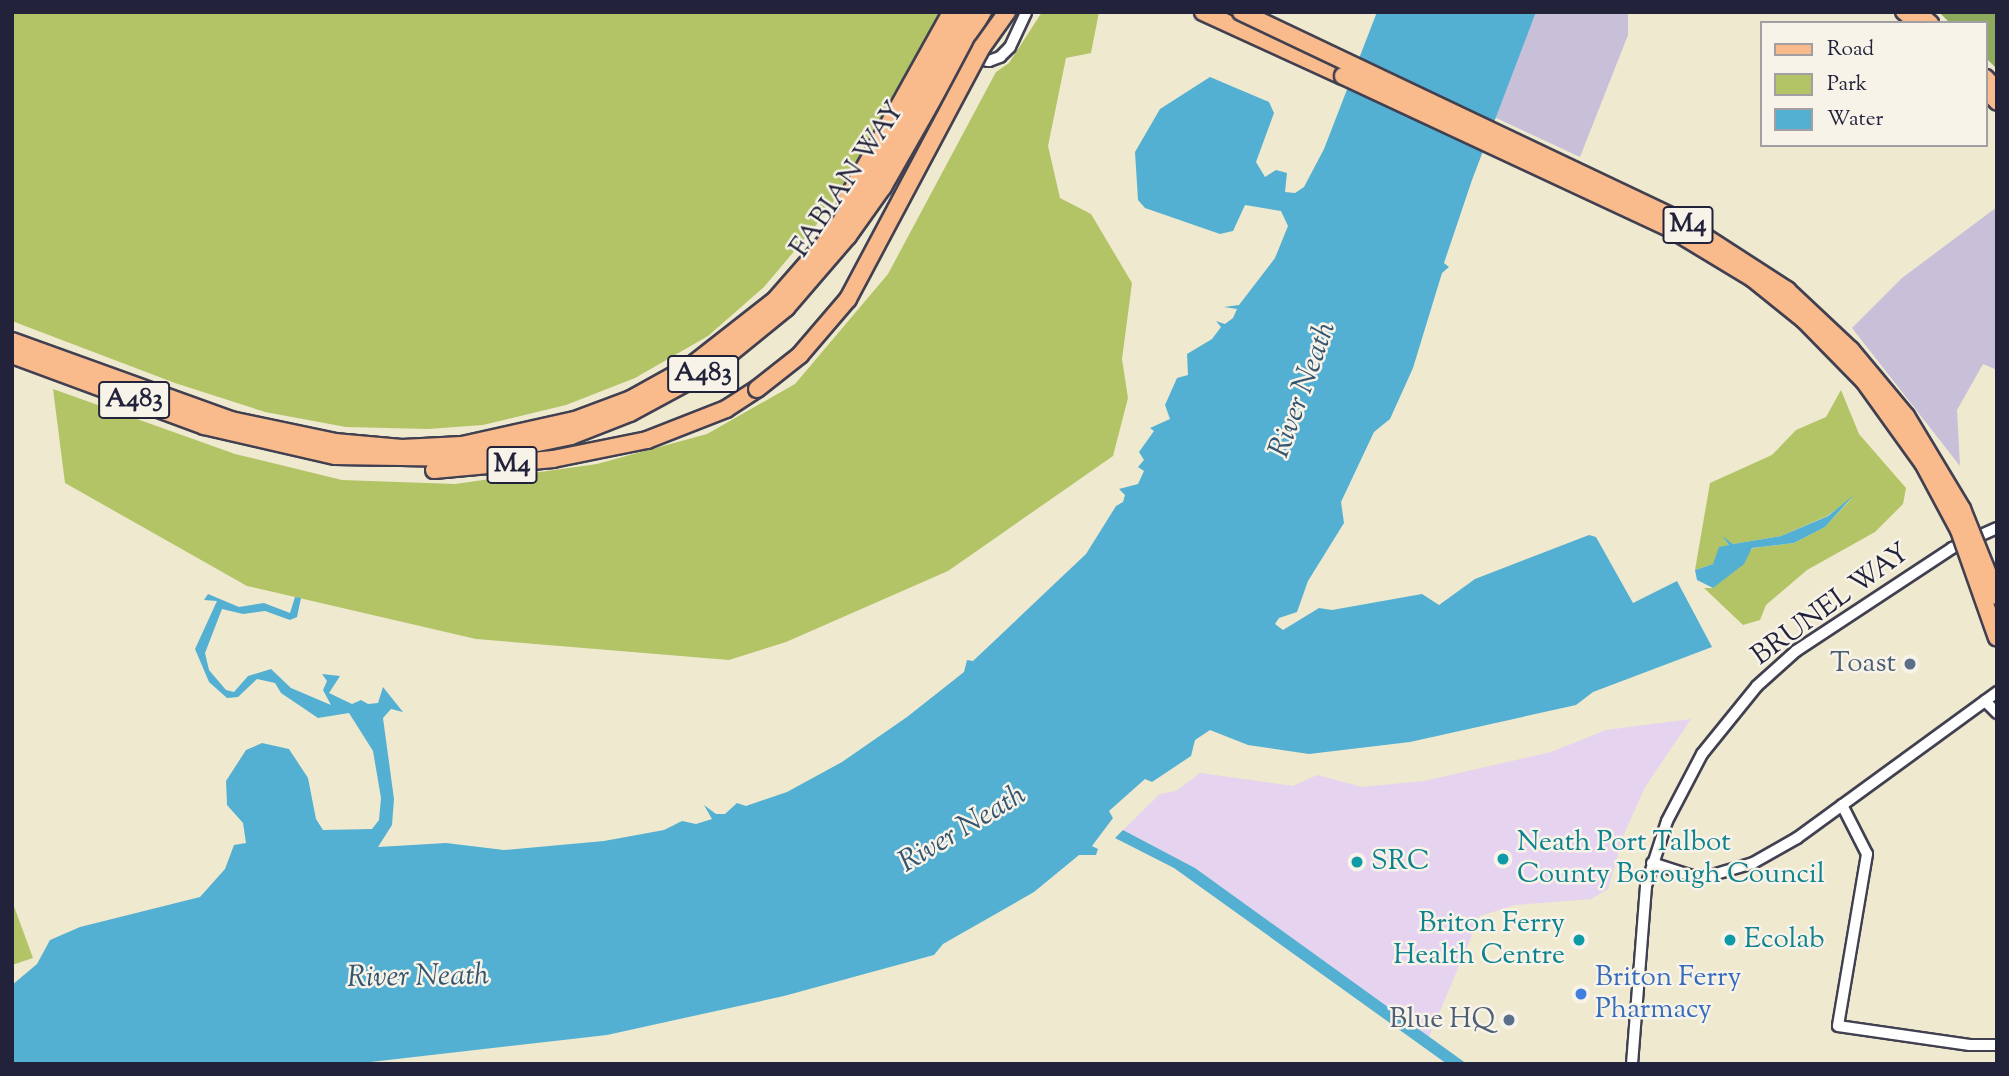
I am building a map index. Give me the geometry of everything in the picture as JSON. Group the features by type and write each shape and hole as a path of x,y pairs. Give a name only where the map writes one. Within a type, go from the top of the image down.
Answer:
{"highway":[{"path":"802,271 951,12"},
{"name":"FABIAN WAY","path":"12,341 231,420 288,434 376,446 462,445 564,424 659,385 747,324 802,271 885,158 967,12"},
{"name":"FABIAN WAY","path":"12,355 204,426 258,441 384,460 465,458 571,436 670,393 742,346 815,277 883,187 983,12"},
{"name":"M4","path":"258,441 356,467 430,470 499,466 647,440 726,409 757,390 800,355 848,299 982,47 1007,12"},
{"name":"M4","path":"1203,12 1669,228 1752,278 1804,320 1864,381 1923,463 1959,530 1997,638"},
{"name":"M4","path":"1220,12 1343,76"},
{"name":"M4","path":"1241,12 1679,220 1787,290 1852,350 1906,416 1962,509 1997,596"}],"street":[{"path":"961,51 981,61 1000,57 1010,47 1026,12"},
{"name":"BRUNEL WAY","path":"1632,1064 1641,920 1653,863 1672,810 1702,754 1774,669 1913,572 1997,528"},
{"path":"1653,863 1690,875 1725,873 1774,852 1997,692"},
{"path":"1985,701 1997,713"},
{"path":"1842,805 1867,854 1838,1026 1970,1045 1997,1045"}],"shaded area":[{"path":"1536,12 1628,12 1628,35 1580,157 1494,117"},
{"path":"1997,207 1997,370 1983,364 1957,410 1960,466 1852,328 1902,278"},
{"name":"Neath Port Talbot County Borough Council","path":"1691,719 1645,787 1624,834 1608,889 1591,899 1515,905 1480,916 1429,1037 1195,868 1123,830 1160,794 1176,791 1200,773 1293,786 1317,775 1362,787 1424,781 1551,752 1606,730"}],"green space":[{"path":"12,12 943,12 828,211 764,287 708,336 635,378 566,405 483,425 428,429 346,427 265,412 175,383 12,321"},
{"path":"1042,12 1099,12 1091,53 1066,58 1048,146 1060,198 1091,214 1132,283 1122,359 1128,398 1113,456 948,571 786,642 729,660 476,639 247,586 65,483 53,389 235,454 342,480 455,484 597,464 707,434 795,384 888,274 996,72 1009,63"},
{"path":"1939,12 1997,12 1997,69 1988,60 1988,21 1948,21"},
{"path":"1841,390 1859,434 1906,488 1903,504 1875,532 1807,570 1766,605 1760,620 1743,625 1704,588 1713,588 1753,548 1794,543 1825,527 1852,498 1827,516 1781,536 1733,544 1724,539 1729,545 1713,564 1695,570 1710,483 1772,455 1796,430 1826,417"},
{"path":"12,901 33,958 12,965"}],"water":[{"name":"River Neath","path":"1377,12 1536,12 1472,180 1444,263 1449,267 1442,273 1413,368 1390,419 1374,432 1341,502 1344,523 1308,581 1297,612 1279,618 1275,624 1283,630 1319,608 1332,610 1422,594 1439,605 1475,579 1589,535 1596,537 1633,603 1677,581 1712,647 1593,692 1576,705 1410,742 1309,754 1248,745 1210,730 1195,740 1191,756 1152,782 1145,779 1109,811 1113,818 1092,846 1098,849 1096,855 1079,855 1034,892 943,944 934,955 784,996 607,1035 362,1063 12,1064 12,985 37,964 50,940 80,927 200,897 225,869 234,845 246,843 243,823 227,805 226,781 246,750 262,743 289,749 308,778 316,819 323,830 372,829 379,820 381,798 373,751 349,713 318,718 281,693 275,683 257,679 238,697 227,698 209,682 195,649 217,601 204,600 208,594 239,607 264,603 290,613 295,597 301,598 297,617 290,620 265,611 243,614 222,609 205,653 209,670 226,690 234,692 248,676 271,669 291,688 331,705 323,690 327,681 322,674 340,676 329,693 352,704 361,700 368,704 378,703 383,687 403,712 391,709 383,718 394,799 392,825 378,847 446,843 504,850 604,841 664,830 682,821 696,824 712,819 704,805 716,814 725,814 737,803 746,806 787,792 842,762 907,717 964,672 967,660 973,661 1086,554 1116,506 1123,502 1125,495 1119,489 1138,484 1144,471 1138,467 1144,460 1139,452 1154,431 1150,428 1170,419 1165,405 1177,378 1188,375 1187,354 1212,339 1221,327 1216,321 1225,324 1233,318 1237,309 1224,307 1239,305 1275,258 1288,226 1281,211 1245,205 1233,231 1220,234 1145,208 1138,200 1135,152 1160,109 1210,77 1269,102 1274,113 1256,162 1265,177 1276,170 1287,173 1285,192 1295,193 1304,187 1324,149"},
{"path":"1854,495 1825,527 1794,543 1752,548 1744,564 1713,588 1697,580 1695,570 1713,564 1719,547 1729,545 1722,536 1733,544 1781,536 1828,516"},
{"path":"1123,830 1195,868 1467,1064 1447,1064 1174,868 1115,838"}],"place":[{"name":"Toast","path":"1910,664"},
{"name":"Neath Port Talbot County Borough Council","path":"1503,859"},
{"name":"SRC","path":"1357,862"},
{"name":"Briton Ferry Health Centre","path":"1579,940"},
{"name":"Ecolab","path":"1730,940"},
{"name":"Briton Ferry Pharmacy","path":"1581,994"},
{"name":"Blue HQ","path":"1509,1020"}]}
